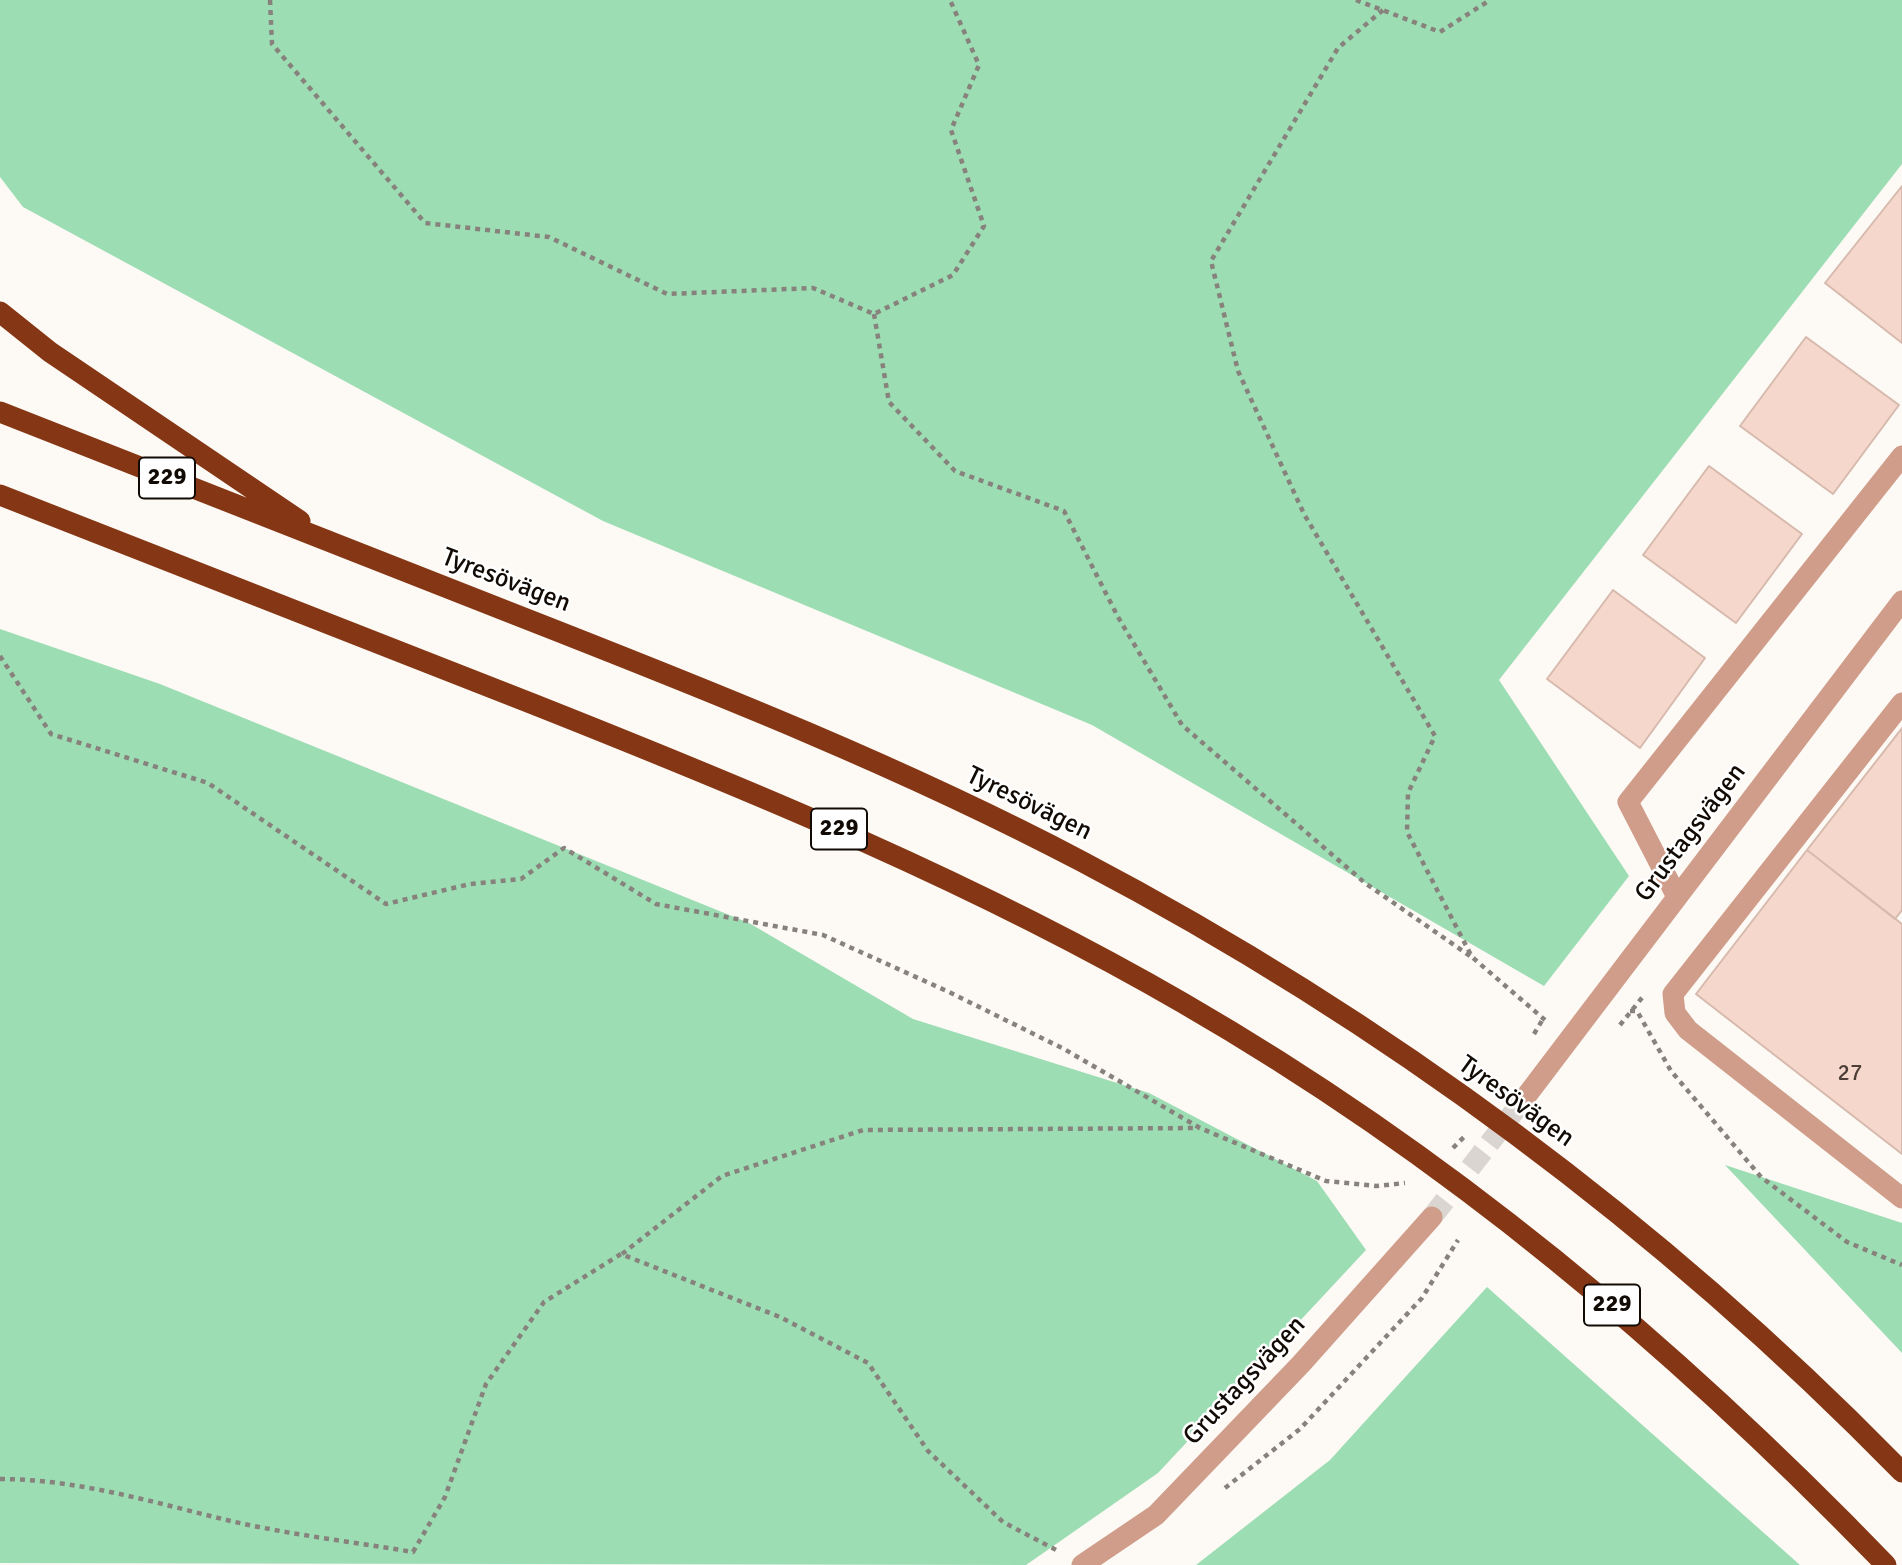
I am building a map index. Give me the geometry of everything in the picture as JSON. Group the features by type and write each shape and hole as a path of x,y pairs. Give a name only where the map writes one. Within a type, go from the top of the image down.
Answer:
{"highway":[{"path":"0,312 50,352 333,544"},
{"name":"Tyresövägen","path":"0,412 892,768 1081,860 1218,937 1351,1019 1503,1125 1610,1207 1766,1340 1902,1472"},
{"name":"229","path":"0,495 763,795 913,863 1056,933 1184,1003 1308,1080 1429,1162 1564,1264 1727,1406 1886,1565"},
{"path":"0,501 37,509"}],"street":[{"path":"1678,897 1628,802 1902,456"},
{"name":"Grustagsvägen","path":"1524,1099 1902,601"},
{"path":"1902,703 1673,995 1675,1013 1688,1030 1902,1198"},
{"name":"Grustagsvägen","path":"1082,1565 1156,1515 1301,1364 1433,1217"}],"path":[{"path":"270,0 272,44 425,223 549,237 667,294 813,288 874,314 953,275 985,226 950,131 979,65 950,0"},
{"path":"1356,0 1440,32 1490,0"},
{"path":"1383,10 1338,48 1211,261 1238,371 1304,514 1435,736 1408,793 1407,832 1472,957"},
{"path":"874,314 889,402 955,471 1064,511 1118,617 1182,725 1365,883 1472,957 1569,1041"},
{"path":"0,656 51,734 208,783 386,904 470,884 521,879 564,848 656,904 823,935 949,992 1063,1049 1200,1128 1326,1181 1376,1186 1413,1180"},
{"path":"1590,1013 1637,1011 1671,1071 1761,1177 1847,1242 1902,1265"},
{"path":"1445,1157 1474,1127"},
{"path":"0,1479 30,1479 145,1500 239,1522 413,1552 445,1497 486,1384 544,1302 621,1254 722,1176 863,1130 1200,1128"},
{"path":"1222,1490 1309,1419 1422,1298 1458,1240"},
{"path":"621,1254 780,1317 868,1363 928,1451 1003,1521 1082,1565"}],"green space":[{"path":"0,0 1902,0 1902,164 1499,680 1629,876 1544,986 1092,725 603,521 23,207 0,177"},
{"path":"0,629 160,684 749,923 913,1019 1149,1093 1317,1181 1366,1250 1158,1473 1026,1565 0,1563"},
{"path":"1725,1165 1902,1223 1902,1353"},
{"path":"1487,1287 1800,1565 1196,1565 1330,1460"}],"building":[{"path":"1902,186 1902,343 1825,283"},
{"path":"1806,337 1899,405 1833,494 1740,426"},
{"path":"1709,466 1802,534 1736,623 1643,555"},
{"path":"1613,590 1705,658 1640,748 1547,679"},
{"path":"1902,728 1902,910 1895,919 1807,850"},
{"path":"1807,850 1902,924 1902,1154 1696,994"}],"tunnel":[{"path":"1432,1217 1524,1099"}]}
